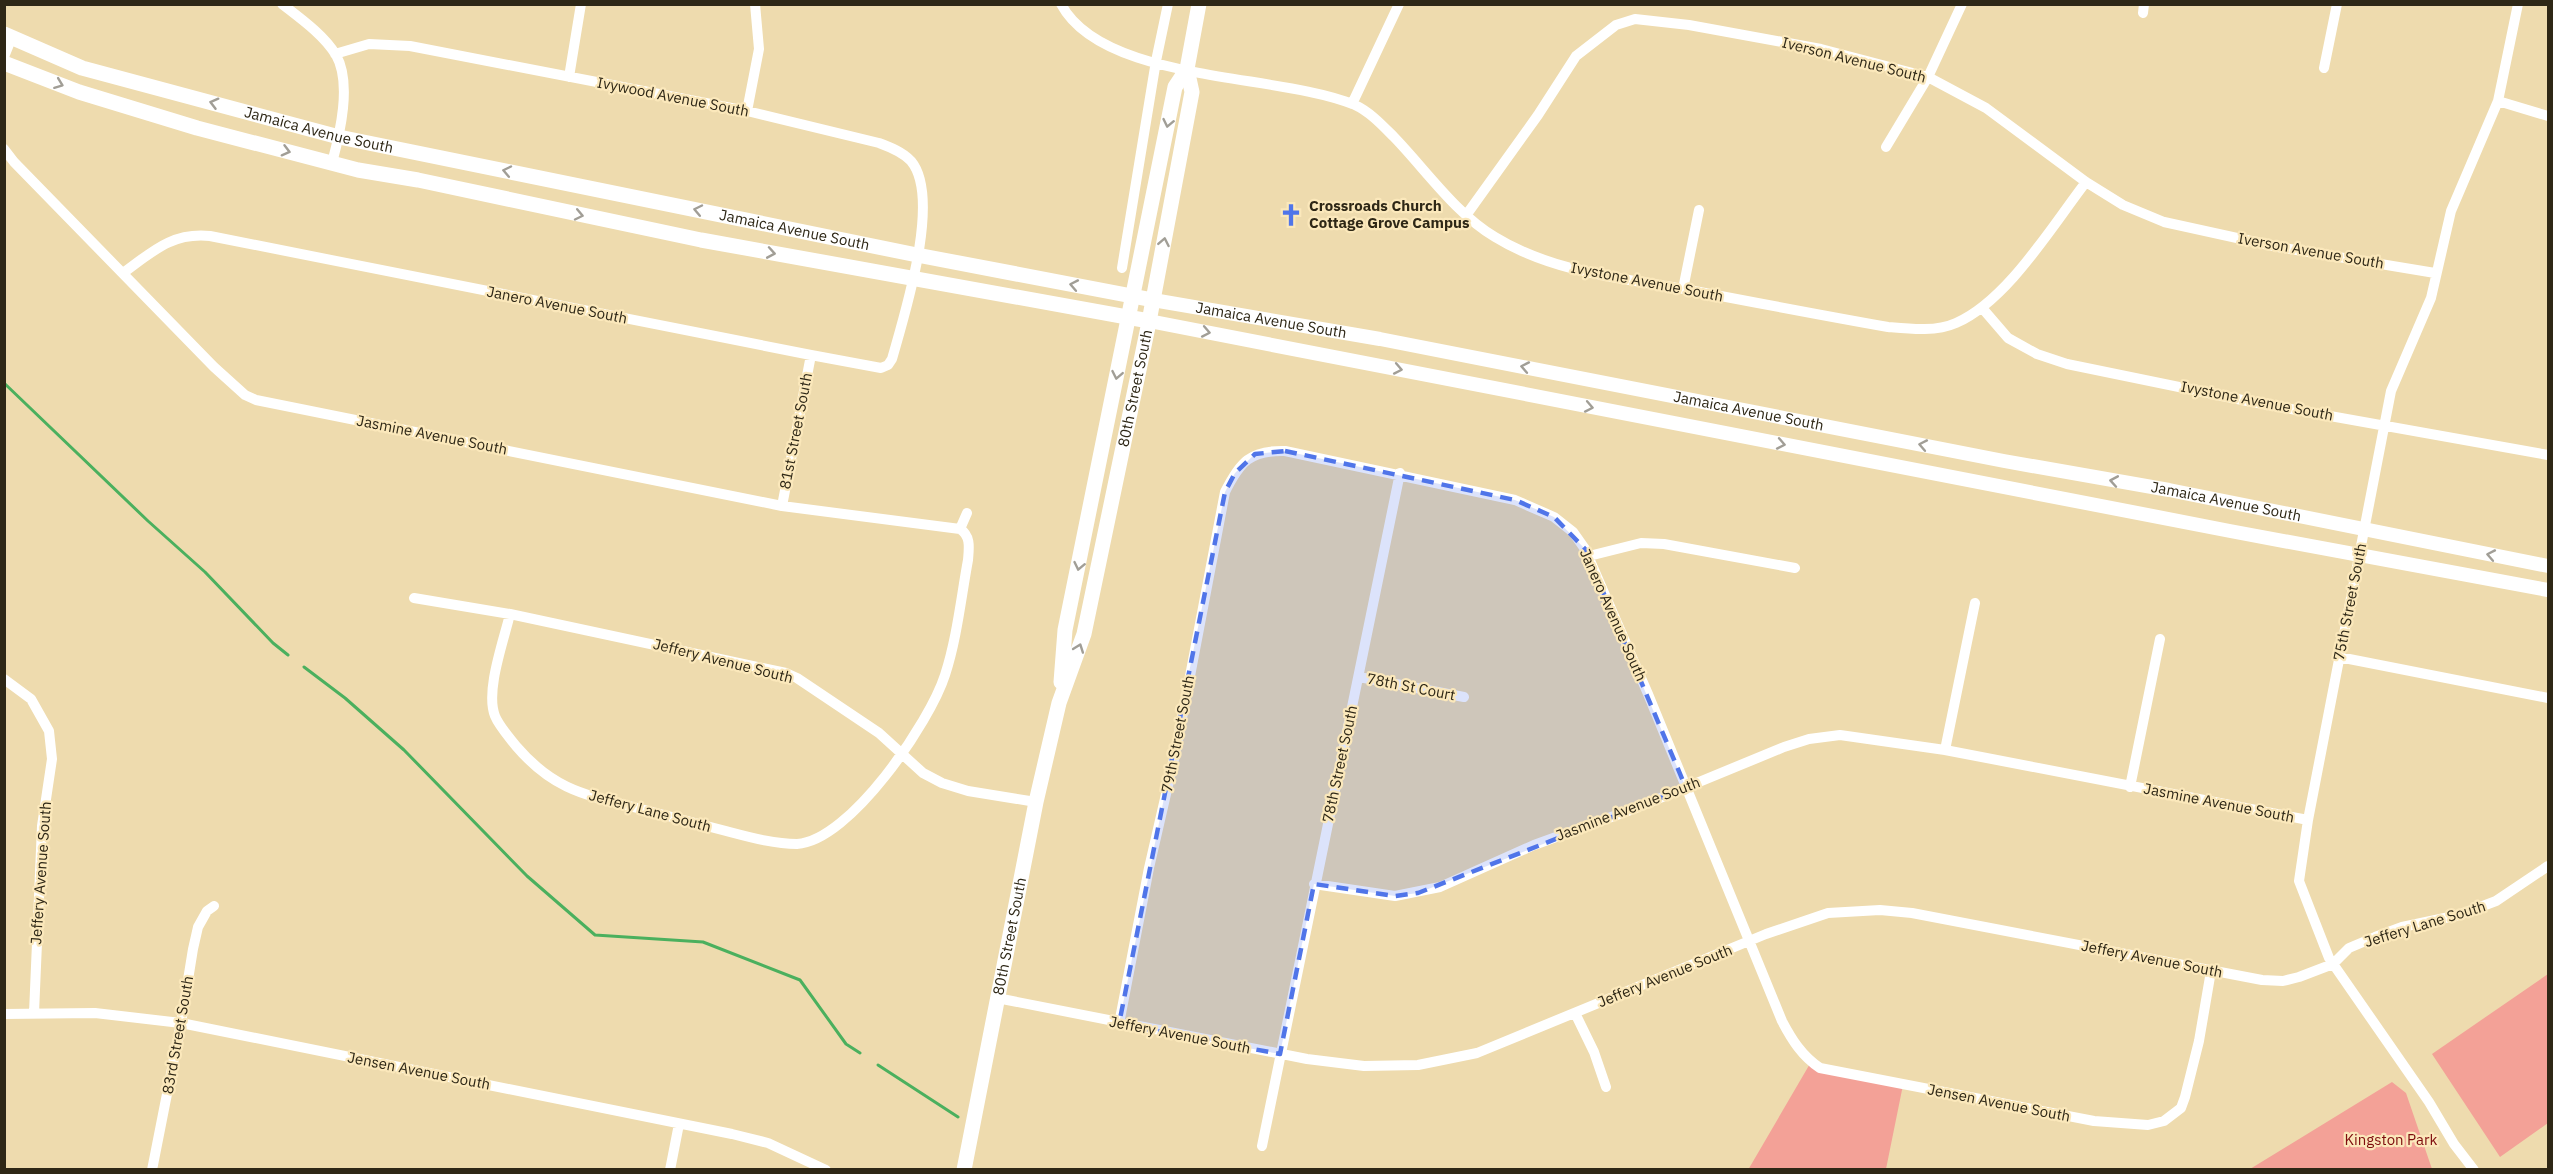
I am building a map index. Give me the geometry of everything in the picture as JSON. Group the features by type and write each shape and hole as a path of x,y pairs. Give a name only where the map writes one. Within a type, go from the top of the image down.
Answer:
{"main road":[{"name":"80th Street South","path":"964,1170 1036,802 1059,703 1084,634 1149,321 1192,92 1187,69 1199,4"},
{"name":"Jamaica Avenue South","path":"8,36 82,68 339,137 917,255 1153,300"},
{"name":"Jamaica Avenue South","path":"4,63 79,92 197,128 332,163 700,240 1149,321"},
{"name":"80th Street South","path":"1059,703 1065,630 1132,296 1175,87 1187,69"}],"street":[{"path":"282,4 300,17 335,54 344,81 339,137 332,163"},
{"path":"569,77 581,4"},
{"path":"747,111 759,49 755,4"},
{"name":"Ivystone Avenue South","path":"1061,4 1067,16 1111,48 1156,62 1328,97 1352,104 1374,117 1487,232 1514,249 1602,276 1888,327 1918,330 1954,324 1983,309 2004,289 2086,182"},
{"path":"1122,268 1156,62 1168,4"},
{"path":"1352,104 1399,4"},
{"path":"1886,147 1928,76 1962,4"},
{"path":"2324,68 2337,4"},
{"name":"75th Street South","path":"2474,1170 2454,1144 2429,1102 2333,964 2299,880 2358,553 2391,391 2431,298 2451,211 2499,101 2518,4"},
{"name":"Iverson Avenue South","path":"1467,214 1538,115 1576,56 1616,24 1635,19 1689,25 1821,49 1928,76 1986,108 2086,182 2123,205 2164,222 2278,247 2435,273"},
{"path":"4,57 8,36"},
{"name":"Ivywood Avenue South","path":"335,54 369,44 410,46 747,111 879,143 898,151 912,162 921,184 923,206 917,255"},
{"path":"2499,101 2548,116"},
{"name":"Jasmine Avenue South","path":"4,149 214,368 245,395 256,400 782,506 960,528"},
{"path":"1683,289 1699,210"},
{"name":"Janero Avenue South","path":"123,273 163,245 178,238 193,234 210,236 881,368 888,365 892,358 914,279 917,255"},
{"name":"Jamaica Avenue South","path":"1153,300 1380,339 2548,566"},
{"name":"Ivystone Avenue South","path":"1983,309 2008,338 2037,354 2067,364 2252,402 2548,455"},
{"name":"Jamaica Avenue South","path":"1149,321 2548,590"},
{"name":"81st Street South","path":"782,506 811,356"},
{"name":"Janero Avenue South","path":"1256,454 1264,451 1285,451 1400,473 1532,505 1554,517 1573,532 1589,556 1749,942"},
{"name":"79th Street South","path":"1119,1024 1149,868 1175,754 1225,492 1235,473 1256,454"},
{"name":"78th Street South","path":"1262,1146 1400,473"},
{"path":"960,528 967,513"},
{"name":"Jeffery Lane South","path":"510,614 492,689 495,716 510,739 532,765 553,781 593,797 765,841 798,844 817,839 851,816 902,753 931,710 945,675 968,560 969,542 965,531 960,528"},
{"path":"1589,556 1641,543 1664,544 1795,568"},
{"name":"Jeffery Avenue South","path":"414,598 510,614 786,673 879,733 923,773 942,783 1036,802"},
{"path":"1946,750 1975,603"},
{"name":"Jasmine Avenue South","path":"2130,787 2160,639"},
{"path":"2339,657 2548,698"},
{"name":"78th St Court","path":"1359,677 1464,697"},
{"name":"Jeffery Avenue South","path":"4,678 31,699 49,730 52,759 42,826 34,1013"},
{"name":"Jasmine Avenue South","path":"1314,884 1395,896 1418,893 1461,879 1534,845 1686,788 1784,747 1809,739 1840,735 1946,750 2308,820"},
{"name":"Jeffery Lane South","path":"2333,964 2349,948 2375,937 2402,927 2459,915 2496,901 2548,866"},
{"name":"83rd Street South","path":"152,1170 198,927 207,911 214,906"},
{"name":"Jeffery Avenue South","path":"997,998 1119,1024 1280,1054 1364,1066 1418,1065 1477,1053 1749,942 1828,913 1880,910 1924,916 2262,980 2283,981 2333,964"},
{"name":"Jensen Avenue South","path":"1749,942 1792,1041 1811,1062 1820,1068 1992,1103 2120,1125 2148,1125 2164,1121 2181,1108 2199,1041 2211,971"},
{"name":"Jensen Avenue South","path":"4,1014 95,1013 181,1023 768,1143 826,1170"},
{"path":"1575,1013 1594,1052 1606,1087"},
{"path":"670,1170 680,1124"}],"highlighted area":[{"path":"1285,451 1515,500 1554,517 1585,549 1686,788 1418,893 1395,896 1314,884 1280,1054 1119,1024 1210,561 1225,492 1235,473 1255,454"}],"green space":[{"path":"2548,974 2548,1123 2500,1157 2432,1054"},
{"path":"1811,1062 1903,1085 1886,1169 1748,1170"},
{"name":"Kingston Park","path":"2392,1082 2406,1093 2432,1169 2250,1169"}],"waterway":[{"path":"4,383 148,521 205,572 273,643 288,655"},
{"path":"304,667 345,698 404,750 527,876 595,935 703,942 800,980 846,1044 860,1053"},
{"path":"878,1065 958,1117"}],"place":[{"name":"Crossroads Church Cottage Grove Campus","path":"1291,215"}]}
